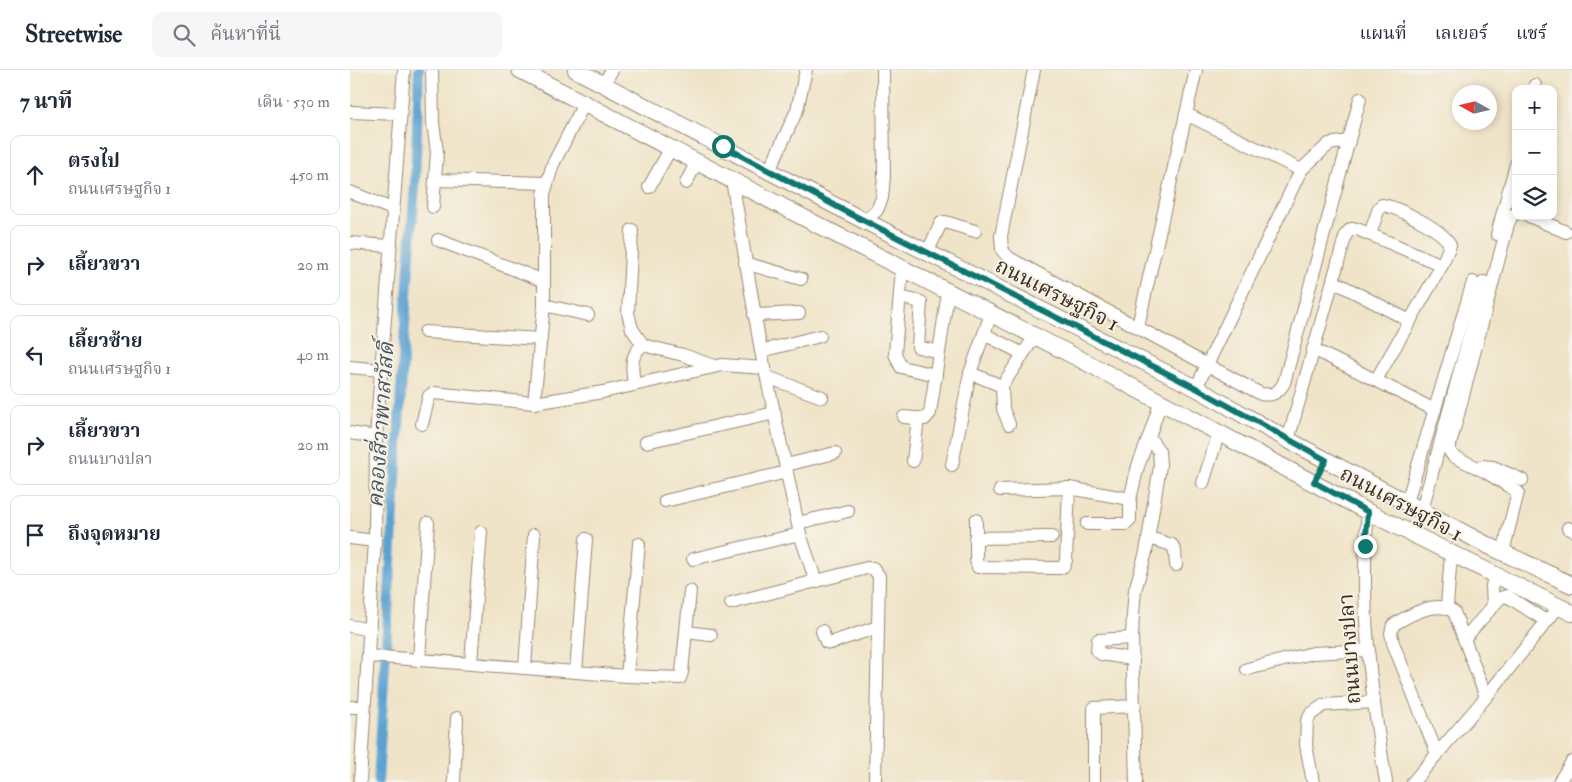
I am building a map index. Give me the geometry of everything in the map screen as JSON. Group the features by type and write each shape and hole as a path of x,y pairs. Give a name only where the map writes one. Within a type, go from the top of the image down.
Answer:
{"main road":[{"name":"ถนนเศรษฐกิจ 1","path":"520,70 1161,401 1368,512 1566,610"},
{"name":"ถนนเศรษฐกิจ 1","path":"576,70 608,77 769,171 926,253 1196,388 1288,440 1381,489 1503,552 1572,585"},
{"path":"1314,482 1326,460"},
{"path":"1368,512 1381,489"}],"street":[{"path":"360,782 356,757 372,656 370,630 376,541 376,437 389,246 404,70"},
{"path":"432,70 433,123 437,152 433,207"},
{"path":"769,171 796,110 806,70"},
{"path":"865,221 877,210 882,198 884,177 883,70"},
{"path":"1034,70 1001,236 1002,250 1009,258 1138,326 1207,366 1261,394 1269,396 1279,392 1284,383 1360,99"},
{"path":"1138,326 1196,70"},
{"path":"534,403 544,305 543,211 546,183 553,164 585,102"},
{"path":"350,112 400,114"},
{"path":"1186,114 1301,170"},
{"path":"1196,388 1301,170 1329,144 1348,141"},
{"path":"649,187 671,148"},
{"path":"686,183 697,161"},
{"path":"1422,510 1513,175"},
{"path":"436,180 546,183"},
{"path":"732,180 761,351 799,529 816,582"},
{"path":"350,192 392,209"},
{"path":"1370,234 1379,208 1382,205 1436,229 1448,240 1449,250 1376,380"},
{"path":"1503,552 1518,492 1453,456 1450,452 1450,445 1508,224 1512,215"},
{"path":"1538,220 1566,232"},
{"path":"926,253 941,223 945,222 975,231"},
{"path":"1288,440 1346,234 1351,229 1357,229 1442,265"},
{"path":"632,230 628,313 632,329 644,345 715,366 766,372 822,397"},
{"path":"438,240 544,281"},
{"path":"350,243 389,246"},
{"path":"745,263 801,279"},
{"path":"902,268 895,354 897,361 901,367 936,375"},
{"path":"1333,280 1410,321"},
{"path":"1407,502 1473,282"},
{"path":"904,417 925,419 930,414 948,292"},
{"path":"900,297 920,302 918,347 939,352"},
{"path":"544,305 588,315"},
{"path":"754,315 799,313"},
{"path":"952,465 970,373 991,314"},
{"path":"425,332 541,339"},
{"path":"984,334 1023,354"},
{"path":"761,351 820,336"},
{"path":"1009,424 1003,409 1002,386 1035,336"},
{"path":"634,385 631,364 633,357 644,345"},
{"path":"1313,349 1435,410"},
{"path":"422,424 426,403 429,396 434,393 534,403 634,385 715,366"},
{"path":"350,368 381,370"},
{"path":"970,373 1002,386"},
{"path":"1087,524 1126,524 1130,520 1130,499 1138,466 1161,401"},
{"path":"646,442 775,413"},
{"path":"913,461 918,418"},
{"path":"1203,482 1220,432"},
{"path":"350,434 376,437"},
{"path":"1136,782 1132,638 1135,590 1149,538 1160,466 1159,451 1149,437"},
{"path":"665,501 835,453"},
{"path":"1477,468 1493,467 1522,480"},
{"path":"1000,490 1069,488 1130,499"},
{"path":"976,520 976,560 978,567 984,569 1060,568 1064,566 1066,560 1069,488"},
{"path":"693,559 799,529 848,511"},
{"name":"ถนนบางปลา","path":"1368,512 1365,560 1369,650 1374,702 1386,782"},
{"path":"419,660 428,522"},
{"path":"471,663 481,532"},
{"path":"525,668 534,535"},
{"path":"976,538 1052,536"},
{"path":"350,538 376,541"},
{"path":"1149,538 1172,545 1175,551 1176,565"},
{"path":"576,672 586,539"},
{"path":"627,676 639,544"},
{"path":"1447,606 1451,554"},
{"path":"731,603 873,568 879,576 875,782"},
{"path":"1493,607 1492,586 1494,576"},
{"path":"372,656 627,676 680,678 690,591"},
{"path":"1464,639 1500,598 1507,596 1546,621"},
{"path":"1437,754 1393,643 1391,633 1393,625 1440,605 1447,606 1454,612 1486,696"},
{"path":"1413,782 1486,696 1546,621 1566,610"},
{"path":"350,626 370,630"},
{"path":"822,631 826,642 830,643 878,627"},
{"path":"686,632 711,635"},
{"path":"1132,638 1098,640 1097,651 1101,654 1133,659"},
{"path":"1247,669 1313,653 1369,650"},
{"path":"1313,782 1306,746 1307,721 1311,714 1324,704 1374,702"},
{"path":"1094,782 1094,708 1135,706"},
{"path":"350,707 364,707"},
{"path":"454,782 457,718"},
{"path":"1559,782 1572,762"}],"waterway":[{"name":"คลองสี่วาพาสวัสดิ์","path":"378,782 415,185 419,70"}],"route":[{"path":"723,146 853,215 1196,388 1326,460 1314,482 1368,512 1365,546"}]}
